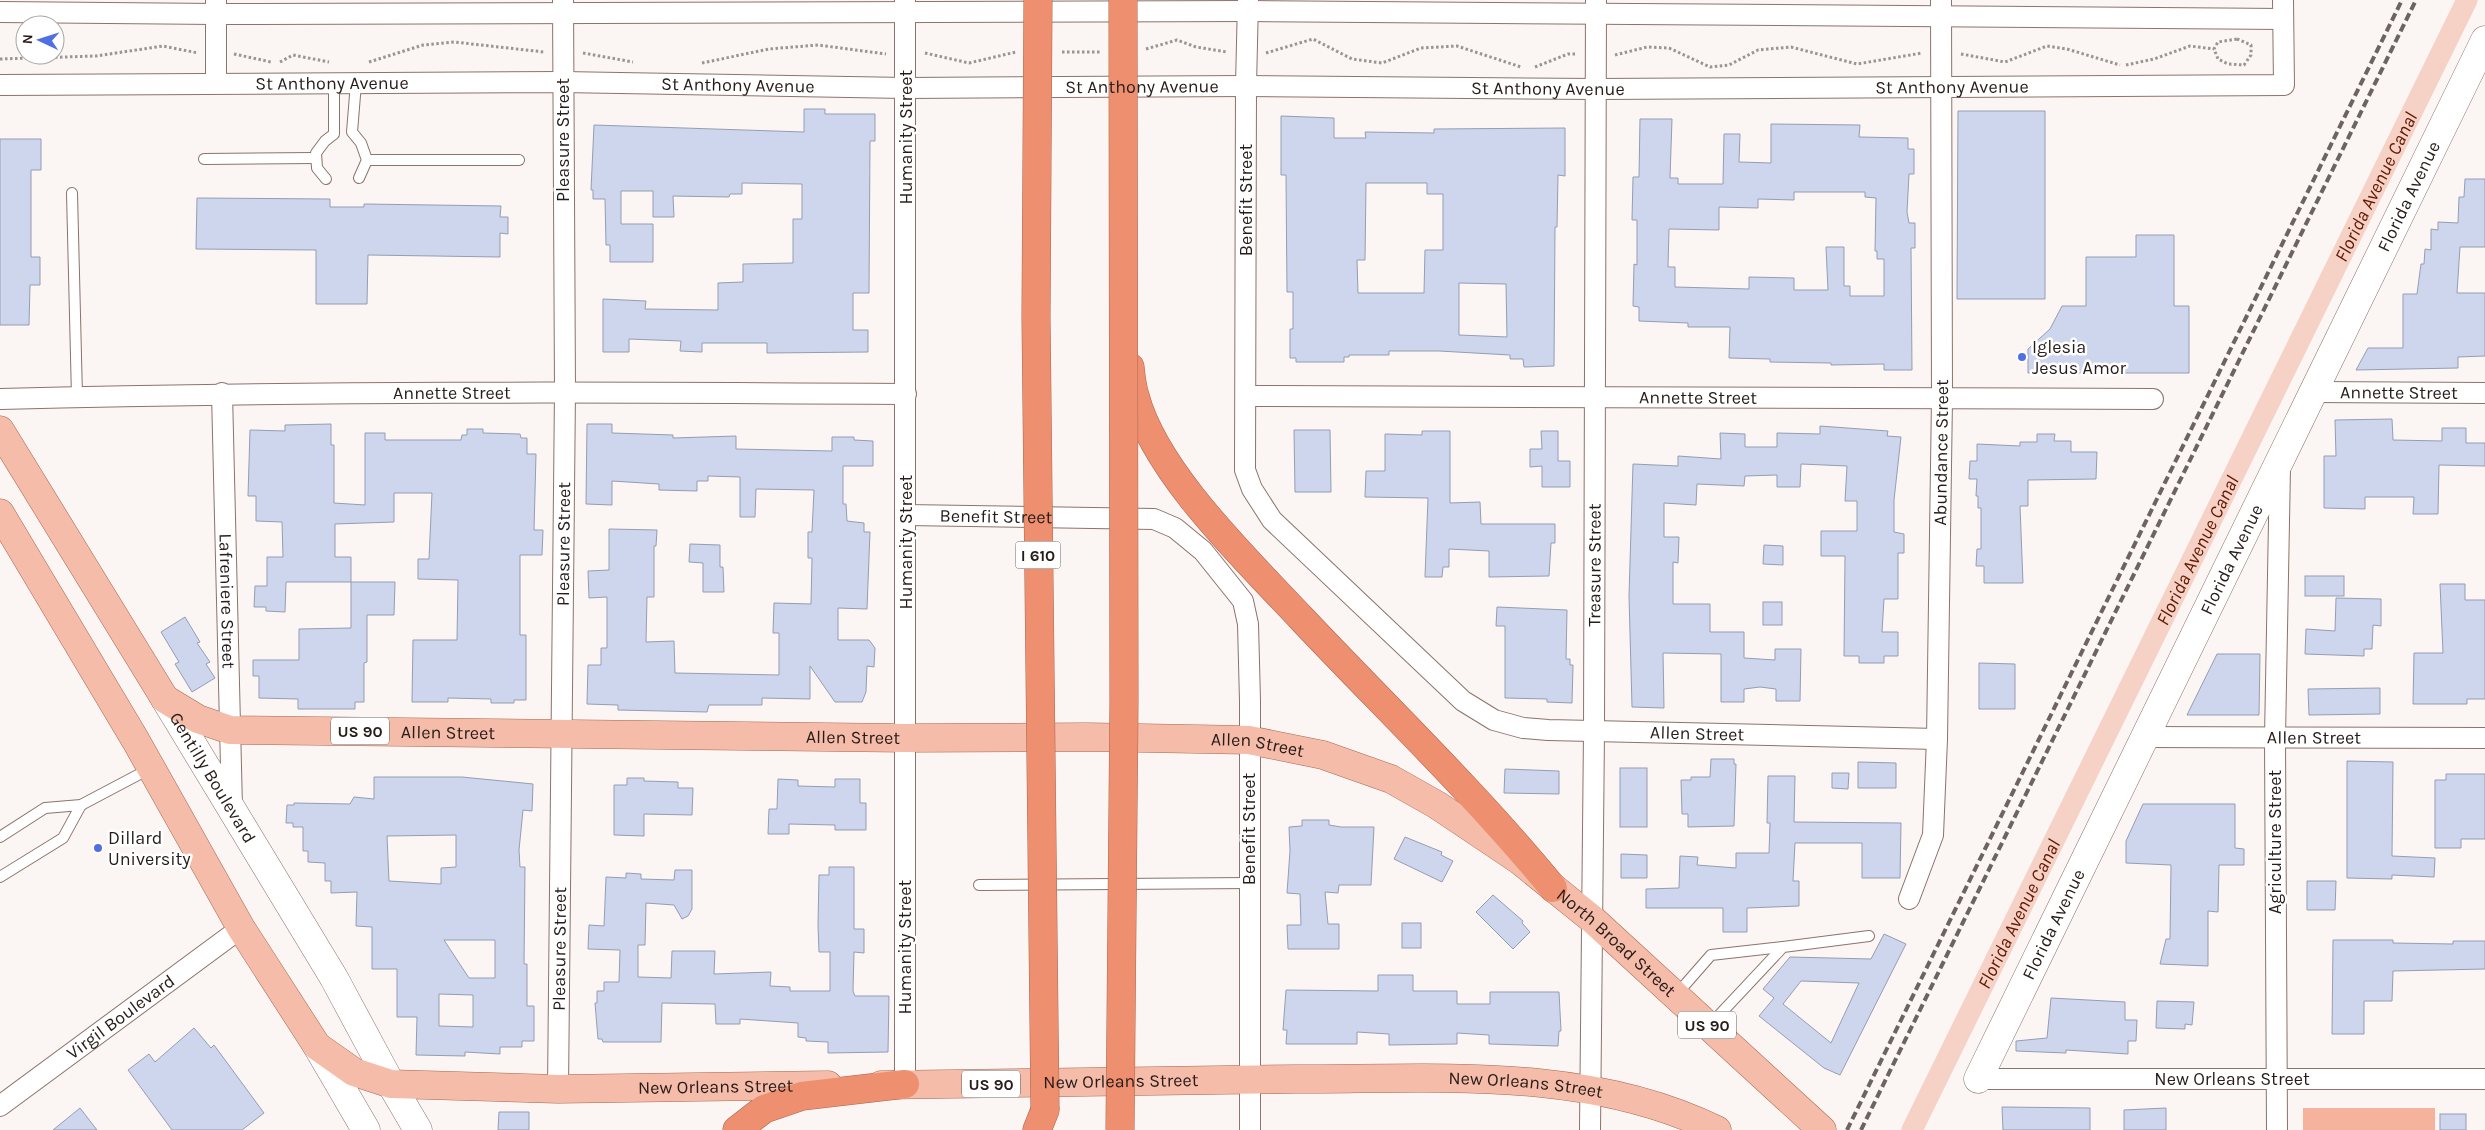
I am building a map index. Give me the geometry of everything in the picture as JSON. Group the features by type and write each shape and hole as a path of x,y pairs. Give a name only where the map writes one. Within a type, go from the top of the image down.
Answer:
{"highway":[{"name":"I 610","path":"1038,0 1036,318 1042,1123"},
{"path":"1120,1130 1124,701 1124,0"},
{"path":"1124,336 1135,397 1148,429 1165,459 1215,525 1346,666 1505,829 1553,888"},
{"path":"737,1130 764,1109 802,1096 905,1084"}],"main road":[{"name":"Gentilly Boulevard","path":"0,430 115,614 165,699"},
{"name":"US 90","path":"0,513 151,768 241,928 317,1046"},
{"name":"Allen Street","path":"165,699 198,719 230,730 1249,740 1323,755 1391,780 1437,804 1519,860"},
{"name":"North Broad Street","path":"1519,860 1592,919 1822,1130"},
{"name":"New Orleans Street","path":"317,1046 354,1072 391,1084 558,1089 1250,1080 1484,1079 1554,1084 1642,1102 1717,1130"}],"street":[{"path":"0,12 216,7 905,5 2283,10"},
{"name":"Humanity Street","path":"905,5 905,1084"},
{"name":"Pleasure Street","path":"558,1089 565,391 562,82 564,6"},
{"name":"Benefit Street","path":"1248,6 1245,470 1252,489 1272,520 1463,701"},
{"path":"216,7 216,83"},
{"name":"Treasure Street","path":"1590,1130 1594,732 1596,8"},
{"name":"Abundance Street","path":"1909,900 1933,835 1937,739 1942,398 1941,8"},
{"name":"St Anthony Avenue","path":"0,85 562,82 906,88 1246,86 1596,89 1942,85 2284,85 2283,10"},
{"name":"Florida Avenue","path":"1978,1079 2484,44"},
{"name":"Annette Street","path":"0,399 222,393 565,391 906,394"},
{"name":"Annette Street","path":"2313,392 2485,393"},
{"name":"Lafreniere Street","path":"222,393 232,808"},
{"name":"Annette Street","path":"1246,396 2153,399"},
{"name":"Agriculture Street","path":"2277,1130 2275,738 2280,463"},
{"name":"Benefit Street","path":"906,515 1154,519 1175,528 1203,551 1243,601 1248,624 1250,1130"},
{"name":"Gentilly Boulevard","path":"165,699 334,978 418,1130"},
{"name":"Allen Street","path":"1463,701 1494,720 1523,728 1594,732 1937,739"},
{"name":"Allen Street","path":"2144,737 2485,738"},
{"name":"Virgil Boulevard","path":"0,1106 241,928"},
{"path":"317,1046 366,1130"},
{"name":"New Orleans Street","path":"1978,1079 2276,1077 2485,1079"}],"lane":[{"path":"326,179 317,168 316,153 334,134 334,83"},
{"path":"356,83 352,132 361,143 367,160 359,178"},
{"path":"204,159 316,158"},
{"path":"367,160 519,160"},
{"path":"72,193 77,397"},
{"path":"0,837 45,808 81,805 151,768"},
{"path":"0,877 63,838 81,805"},
{"path":"979,886 1250,883"},
{"path":"1675,996 1711,955 1869,936"},
{"path":"1709,1027 1783,947"}],"path":[{"path":"1141,50 1177,40 1196,47 1222,52 1269,53 1313,39 1352,59 1382,63 1421,48 1457,46 1519,67 1537,66 1568,54 1618,55 1647,47 1669,48 1710,67 1729,65 1758,50 1791,48 1857,64 1913,53 1958,54 2005,62 2047,46 2067,49 2123,65 2154,59 2190,46 2214,49"},
{"path":"2237,39 2250,45 2251,55 2244,65 2228,64 2218,59 2214,49 2218,42 2237,39"},
{"path":"364,64 423,45 454,42 532,52 580,52 639,62"},
{"path":"0,59 96,56 163,46 190,53 241,54 277,64 293,55 338,63"},
{"path":"696,64 769,49 818,46 880,54 930,53 969,63 1021,50"},
{"path":"1058,52 1104,52"}],"shaded area":[{"path":"2303,1108 2435,1108 2435,1130 2303,1130"}],"building":[{"path":"804,109 825,109 825,114 875,114 875,141 870,141 869,293 853,293 853,330 868,330 868,352 767,353 767,343 702,343 702,352 680,351 681,341 629,339 629,352 603,352 603,299 646,301 645,309 718,310 718,283 743,282 743,264 793,263 793,219 802,219 802,184 742,183 742,194 730,194 729,197 673,196 674,217 653,217 653,191 621,191 621,224 653,224 653,262 610,262 610,245 606,245 605,199 593,199 593,190 591,190 594,125 804,132"},
{"path":"1958,111 2045,111 2045,299 1957,299"},
{"path":"1281,116 1334,118 1334,138 1366,138 1365,132 1434,133 1434,129 1565,128 1565,176 1558,175 1557,227 1555,227 1554,366 1524,367 1523,359 1510,359 1510,355 1439,351 1389,351 1389,355 1349,355 1349,357 1344,357 1344,362 1296,362 1296,358 1290,358 1290,329 1293,329 1293,292 1287,292 1286,175 1281,175","holes":["1366,183 1427,183 1427,194 1443,194 1443,250 1425,250 1424,293 1358,293 1357,260 1365,260","1459,283 1506,284 1507,337 1459,335"]},
{"path":"1640,119 1672,119 1670,178 1678,178 1678,184 1723,184 1724,134 1740,134 1739,162 1771,163 1771,124 1860,125 1859,137 1908,138 1908,149 1914,149 1914,174 1909,174 1907,212 1909,223 1915,223 1915,248 1911,248 1912,370 1884,370 1884,364 1831,365 1831,363 1770,362 1770,359 1729,358 1730,327 1688,327 1688,323 1639,321 1639,307 1633,306 1634,264 1637,265 1637,220 1632,220 1633,177 1639,177","holes":["1794,192 1865,192 1865,197 1876,198 1875,251 1877,251 1877,259 1884,259 1884,296 1850,296 1850,286 1844,286 1844,247 1826,247 1828,290 1794,290 1794,278 1749,277 1749,289 1675,287 1675,267 1668,267 1669,229 1719,230 1719,207 1758,208 1758,199 1794,200"]},
{"path":"0,139 41,139 41,170 31,170 31,257 40,257 40,285 30,285 29,325 0,325"},
{"path":"2465,179 2485,179 2485,247 2460,247 2457,293 2485,293 2485,356 2458,357 2458,368 2356,370 2368,348 2403,348 2403,294 2417,294 2421,264 2424,264 2425,249 2431,250 2431,229 2438,230 2438,222 2458,223 2459,197 2464,197"},
{"path":"197,198 330,199 330,207 364,207 364,204 501,206 500,217 508,217 508,234 500,233 500,257 368,255 367,304 316,304 316,250 196,249"},
{"path":"2136,235 2174,235 2174,306 2189,306 2189,373 2028,373 2028,349 2050,329 2062,306 2086,306 2086,257 2136,257"},
{"path":"2392,419 2393,440 2442,441 2442,428 2466,428 2466,443 2485,443 2485,466 2439,465 2438,514 2413,514 2414,497 2365,497 2365,509 2324,508 2324,456 2336,456 2335,420"},
{"path":"331,424 331,445 334,445 334,503 365,505 365,433 385,433 385,440 461,440 462,435 467,435 467,429 483,429 483,433 520,434 521,438 527,438 527,454 536,454 534,530 543,530 542,555 520,555 520,635 526,635 526,700 514,700 514,703 491,703 491,699 448,698 448,702 412,702 413,640 457,640 458,580 418,579 418,559 429,559 432,493 394,493 394,522 335,524 335,557 351,557 351,582 286,582 285,612 266,611 266,607 254,607 255,586 267,586 267,557 283,557 282,522 256,521 256,496 248,496 250,430 285,431 285,425"},
{"path":"587,424 612,424 612,433 673,435 673,438 736,436 736,449 832,451 832,437 854,437 854,440 873,441 873,466 843,466 843,504 846,504 847,521 864,523 864,532 870,532 867,609 838,608 838,640 869,640 875,648 874,667 867,666 866,692 862,702 835,702 810,666 810,699 762,698 762,705 709,705 707,712 618,710 618,705 587,704 588,665 601,665 601,648 607,648 607,597 589,598 588,571 609,570 609,529 657,530 656,546 654,546 654,597 647,597 646,642 674,641 675,673 779,675 779,633 773,633 774,603 811,604 812,558 808,558 808,532 812,532 814,490 756,489 755,517 740,517 740,477 708,476 708,481 697,481 697,491 659,490 659,484 612,481 612,505 586,504"},
{"path":"1820,426 1888,431 1887,436 1901,437 1894,500 1894,532 1904,534 1904,553 1898,553 1898,599 1884,599 1882,632 1898,632 1898,656 1884,656 1884,663 1859,663 1859,656 1844,656 1845,556 1821,556 1821,531 1857,531 1857,501 1845,501 1847,466 1801,464 1800,487 1777,487 1777,475 1745,476 1744,486 1697,484 1696,505 1664,503 1664,537 1679,537 1678,563 1673,562 1673,604 1710,604 1710,632 1744,632 1744,658 1775,660 1775,649 1801,649 1800,701 1776,701 1776,689 1760,687 1744,689 1744,702 1721,702 1721,654 1663,653 1664,708 1632,707 1629,596 1633,464 1678,466 1678,456 1721,459 1720,433 1745,434 1745,447 1777,447 1777,433 1820,434"},
{"path":"1294,430 1330,430 1331,492 1295,492"},
{"path":"1422,431 1450,431 1450,503 1480,502 1481,524 1555,524 1555,543 1551,543 1549,576 1489,577 1489,551 1449,549 1449,567 1443,567 1442,577 1425,577 1428,498 1365,497 1366,471 1385,471 1385,434 1422,435"},
{"path":"1541,431 1558,431 1558,461 1570,461 1570,487 1542,487 1542,466 1530,467 1530,449 1542,449"},
{"path":"2037,434 2055,434 2054,441 2071,441 2071,452 2097,452 2096,479 2028,480 2028,506 2020,506 2023,583 1984,583 1984,566 1976,566 1977,549 1981,549 1981,508 1978,508 1978,496 1976,496 1977,479 1969,479 1970,461 1977,461 1977,444 2020,446 2020,442 2037,442"},
{"path":"690,544 720,545 720,567 723,567 724,592 703,592 703,563 689,562"},
{"path":"1764,545 1783,546 1783,565 1763,564"},
{"path":"2305,576 2344,576 2344,596 2305,596"},
{"path":"351,582 395,582 394,615 367,615 367,662 364,663 364,702 355,702 355,709 298,709 298,699 259,698 259,676 253,676 253,660 299,660 299,629 351,628"},
{"path":"2440,584 2465,584 2465,600 2485,600 2485,699 2467,699 2467,704 2413,704 2414,653 2443,653"},
{"path":"2336,598 2381,599 2381,626 2373,625 2372,649 2364,649 2364,656 2305,654 2306,629 2335,631"},
{"path":"1763,602 1782,602 1782,625 1763,625"},
{"path":"1497,607 1567,610 1566,659 1570,659 1570,665 1573,665 1572,703 1547,702 1547,699 1505,698 1505,626 1496,626"},
{"path":"185,617 200,642 197,643 210,662 206,664 215,678 192,692 175,664 179,662 161,632"},
{"path":"2217,654 2260,654 2259,715 2187,715"},
{"path":"1979,663 2015,664 2015,709 1979,709"},
{"path":"2380,688 2380,714 2309,715 2308,689"},
{"path":"1711,759 1734,759 1734,764 1736,764 1734,826 1688,827 1688,814 1682,814 1681,780 1691,780 1691,777 1710,777"},
{"path":"2347,761 2393,762 2392,856 2435,858 2434,877 2392,875 2392,879 2347,878"},
{"path":"1858,762 1896,763 1896,788 1858,788"},
{"path":"1620,768 1647,768 1647,827 1620,827"},
{"path":"1505,769 1559,771 1559,794 1504,793"},
{"path":"1832,773 1849,773 1848,789 1832,788"},
{"path":"2446,774 2485,774 2485,839 2461,839 2461,848 2435,848 2435,780 2446,780"},
{"path":"1768,776 1795,776 1794,822 1901,823 1900,878 1862,878 1862,843 1795,843 1793,881 1799,881 1799,906 1747,908 1747,932 1723,932 1723,908 1646,908 1646,889 1679,888 1680,856 1698,857 1697,865 1736,868 1736,853 1769,853 1770,823 1767,823"},
{"path":"374,777 462,777 533,784 532,811 523,810 519,850 520,867 525,867 524,964 527,964 527,1006 534,1006 534,1041 522,1041 522,1047 500,1047 500,1054 465,1052 465,1056 416,1055 417,1017 397,1017 397,969 372,969 372,927 356,926 357,892 331,893 331,881 325,881 325,863 308,862 308,851 303,851 303,827 293,827 293,823 286,823 287,805 294,805 294,803 350,804 354,797 374,799","holes":["456,835 456,867 441,868 441,884 389,881 387,836","444,940 495,940 495,978 469,978","439,994 473,995 473,1027 439,1026"]},
{"path":"627,778 644,778 644,781 678,782 678,788 693,788 692,815 644,814 644,836 614,835 614,785 627,785"},
{"path":"778,779 798,780 798,786 835,787 835,779 860,779 860,803 866,803 866,830 835,830 835,825 789,824 789,834 768,834 769,809 777,809"},
{"path":"2143,804 2235,804 2235,848 2244,849 2244,865 2219,865 2218,912 2208,911 2208,966 2160,964 2166,939 2170,939 2171,865 2126,863 2126,841"},
{"path":"1302,820 1329,820 1329,825 1341,827 1374,827 1371,885 1339,885 1338,893 1325,892 1328,924 1339,924 1339,949 1288,949 1287,925 1301,925 1300,894 1287,893 1290,851 1289,827 1302,826"},
{"path":"1405,837 1442,852 1441,855 1453,861 1442,882 1394,859"},
{"path":"1621,854 1647,855 1647,878 1621,878"},
{"path":"829,867 854,867 854,929 864,929 864,953 854,952 853,991 855,996 889,996 888,1052 828,1053 828,1042 806,1041 806,1038 798,1037 798,1023 740,1019 740,1024 716,1024 715,1004 662,1003 661,1042 603,1042 602,1039 598,1039 595,1003 597,1003 597,991 604,991 604,982 619,982 620,950 588,949 589,925 604,926 606,877 626,878 626,873 641,874 641,879 674,880 675,870 692,870 692,909 688,916 682,919 674,905 646,903 645,945 638,945 638,977 671,978 672,951 715,951 714,974 771,972 770,986 790,987 790,991 830,991 830,952 819,952 818,925 819,875 829,875"},
{"path":"2307,881 2336,881 2335,910 2307,910"},
{"path":"1493,895 1523,921 1522,923 1530,932 1513,949 1476,912"},
{"path":"1402,923 1421,923 1421,948 1402,948"},
{"path":"1884,934 1906,944 1840,1075 1824,1068 1759,1016 1774,998 1763,989 1790,957 1871,959","holes":["1801,981 1859,983 1831,1043 1783,1004"]},
{"path":"2333,940 2393,940 2393,943 2453,944 2453,941 2485,941 2485,969 2393,971 2392,1001 2364,1001 2364,1034 2332,1034"},
{"path":"1378,975 1413,975 1413,991 1457,991 1457,1004 1490,1004 1490,992 1559,992 1561,1031 1559,1031 1558,1046 1489,1044 1489,1035 1457,1033 1457,1044 1389,1045 1389,1034 1357,1032 1357,1044 1286,1044 1287,1030 1283,1030 1286,990 1378,991"},
{"path":"2051,998 2125,1002 2125,1020 2137,1020 2136,1041 2128,1041 2128,1054 2066,1050 2066,1053 2016,1051 2016,1041 2047,1038"},
{"path":"2157,1001 2194,1002 2192,1025 2185,1024 2185,1029 2156,1028"},
{"path":"194,1028 211,1048 214,1045 264,1113 242,1130 172,1130 128,1070 149,1054 155,1062"},
{"path":"2002,1107 2090,1108 2090,1130 2003,1130"},
{"path":"80,1108 97,1130 53,1130"},
{"path":"2166,1108 2166,1130 2124,1130 2124,1110"},
{"path":"499,1112 529,1112 529,1130 498,1130"},
{"path":"2440,1114 2466,1114 2466,1130 2440,1130"}],"waterway":[{"name":"Florida Avenue Canal","path":"1912,1130 2467,0"}],"railway":[{"path":"1847,1130 2402,0"},
{"path":"1861,1130 2416,0"}],"place":[{"name":"Iglesia Jesus Amor","path":"2022,357"},
{"name":"Dillard University","path":"98,848"}]}
